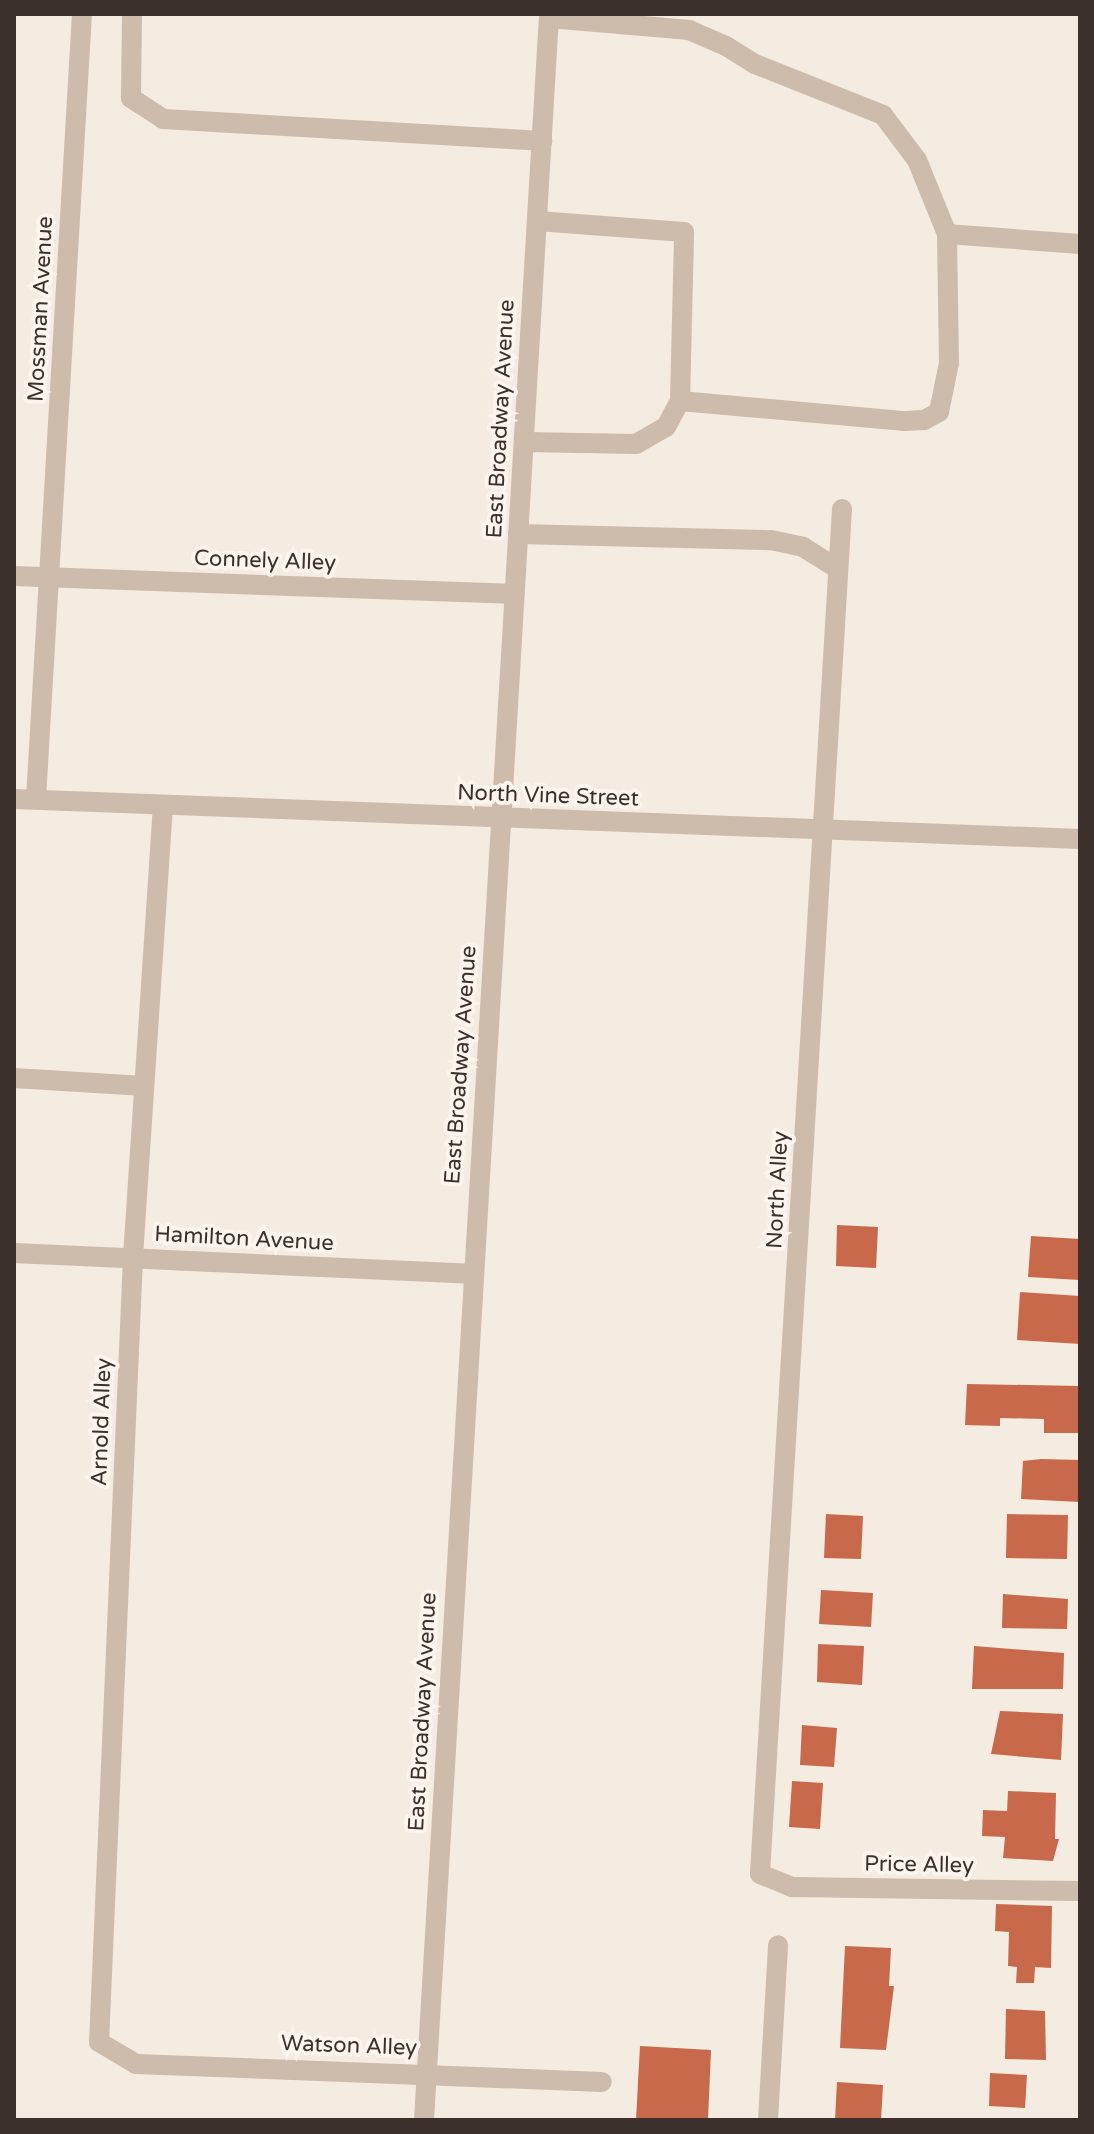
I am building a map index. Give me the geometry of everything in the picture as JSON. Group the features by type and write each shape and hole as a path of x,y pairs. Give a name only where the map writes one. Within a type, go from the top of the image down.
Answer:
{"street":[{"name":"Mossman Avenue","path":"36,799 82,14"},
{"path":"132,14 131,98 163,119 542,141"},
{"path":"549,16 689,30 755,64 883,115 917,160 947,234 949,363 939,412 924,420 905,421 680,401"},
{"name":"East Broadway Avenue","path":"424,2120 471,1274 549,16"},
{"path":"524,442 636,444 666,427 680,401 684,232 537,221"},
{"path":"947,234 1080,244"},
{"name":"North Alley","path":"760,1874 842,509"},
{"path":"518,534 771,540 803,547 838,569"},
{"name":"Connely Alley","path":"14,576 515,594"},
{"name":"North Vine Street","path":"14,799 1080,839"},
{"name":"Arnold Alley","path":"99,2042 133,1258 163,805"},
{"path":"14,1078 144,1086"},
{"name":"Hamilton Avenue","path":"14,1253 471,1274"},
{"name":"Price Alley","path":"760,1874 792,1887 1080,1891"},
{"path":"768,2120 778,1945"},
{"name":"Watson Alley","path":"99,2042 136,2064 602,2082"}],"building":[{"path":"837,1225 878,1227 876,1268 836,1266"},
{"path":"1031,1236 1080,1239 1080,1280 1028,1277"},
{"path":"1020,1292 1080,1296 1080,1344 1017,1340"},
{"path":"967,1384 1080,1386 1080,1433 1044,1433 1044,1419 1000,1418 1000,1426 965,1425"},
{"path":"1080,1460 1080,1502 1021,1499 1023,1461"},
{"path":"826,1514 863,1516 861,1559 824,1558"},
{"path":"1007,1514 1068,1515 1067,1559 1006,1558"},
{"path":"821,1590 873,1593 871,1627 819,1624"},
{"path":"1003,1594 1068,1599 1067,1629 1002,1628"},
{"path":"818,1644 864,1646 862,1685 817,1682"},
{"path":"974,1646 1064,1653 1063,1689 972,1689"},
{"path":"1000,1711 1063,1714 1061,1760 991,1754"},
{"path":"802,1725 837,1728 834,1767 800,1765"},
{"path":"792,1781 823,1783 820,1829 789,1827"},
{"path":"1008,1791 1056,1793 1055,1839 1059,1839 1053,1861 1003,1858 1005,1837 982,1836 983,1810 1007,1811"},
{"path":"996,1904 1052,1906 1051,1968 1035,1967 1034,1983 1016,1983 1017,1967 1008,1966 1009,1932 995,1931"},
{"path":"845,1946 891,1948 889,1986 894,1986 886,2050 840,2048"},
{"path":"1006,2009 1045,2011 1046,2060 1005,2059"},
{"path":"640,2046 711,2050 708,2120 636,2120"},
{"path":"990,2073 1027,2075 1025,2108 989,2106"},
{"path":"837,2082 883,2085 881,2120 835,2120"}]}
